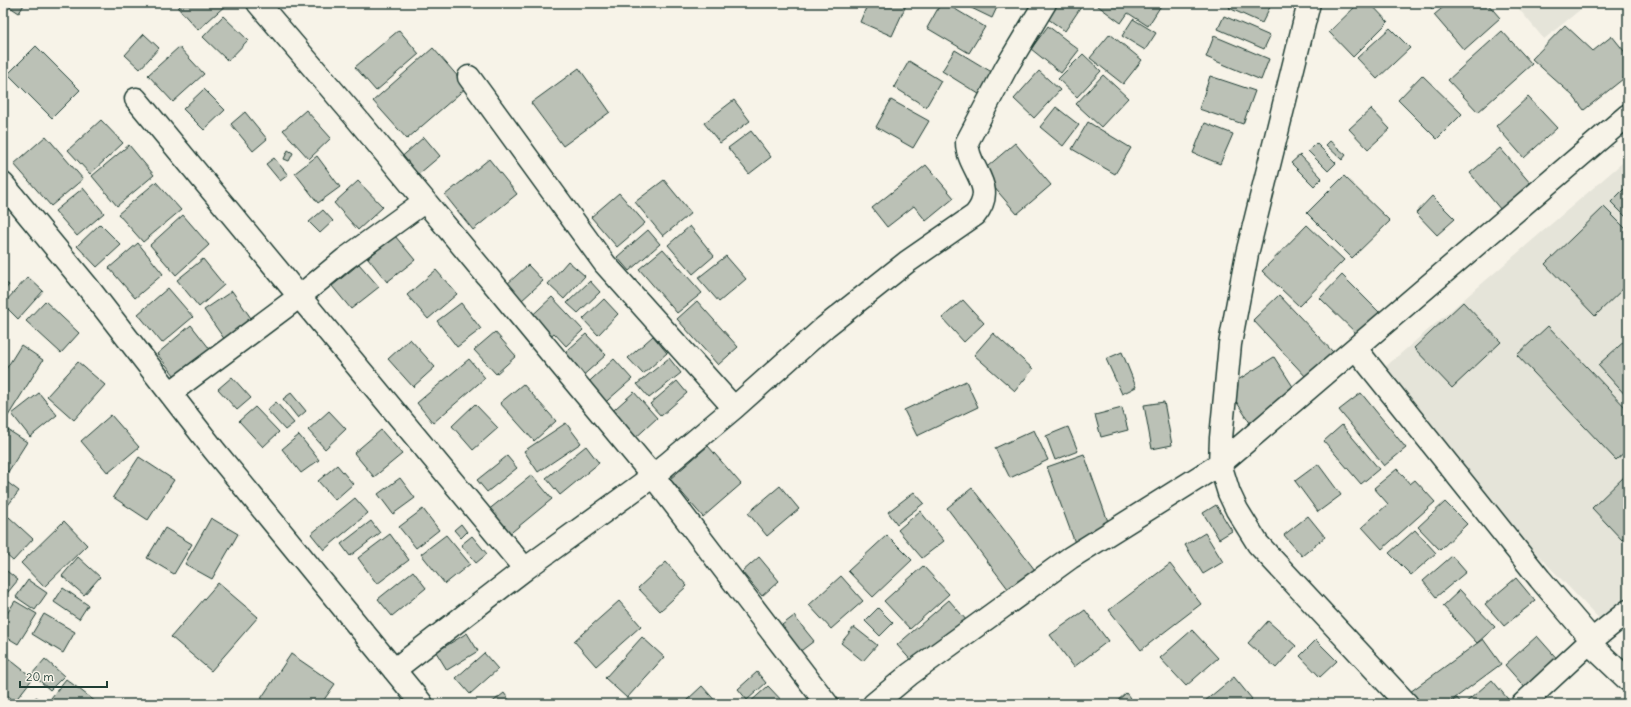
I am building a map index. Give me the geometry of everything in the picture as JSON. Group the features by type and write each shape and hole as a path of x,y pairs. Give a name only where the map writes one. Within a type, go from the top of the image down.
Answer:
{"street":[{"path":"258,3 425,201 653,476 827,704"},
{"path":"394,670 525,569 653,476 734,408 825,327 907,262 975,215 983,204 983,184 970,158 967,149 967,142 1006,68 1045,3"},
{"path":"1309,3 1247,254 1230,344 1220,464 1236,510 1258,544 1407,704"},
{"path":"469,77 606,264 734,408"},
{"path":"136,100 525,569"},
{"path":"874,704 910,674 1070,558 1220,464 1628,115"},
{"path":"3,184 87,286 248,492 422,704"},
{"path":"170,393 300,296 345,259 425,201"},
{"path":"1356,349 1591,641 1628,680"},
{"path":"1523,704 1591,641 1628,611"}],"shaded area":[{"path":"1514,3 1576,3 1581,9 1544,39"},
{"path":"1628,158 1628,616 1611,631 1370,380"}],"building":[{"path":"4,3 25,3 19,13"},
{"path":"183,3 227,4 198,30 178,8"},
{"path":"868,3 907,3 892,36 860,22"},
{"path":"941,3 945,3 985,27 969,53 927,28"},
{"path":"961,3 999,3 992,18"},
{"path":"1053,3 1075,3 1081,7 1065,31 1044,16"},
{"path":"1094,3 1162,4 1148,26 1128,13 1121,23"},
{"path":"1232,3 1267,3 1271,5 1262,23 1229,8"},
{"path":"1359,3 1370,3 1388,22 1353,57 1329,32"},
{"path":"1427,3 1440,3 1433,10"},
{"path":"1448,3 1487,3 1500,18 1464,50 1434,15"},
{"path":"223,16 248,40 228,61 203,37"},
{"path":"1224,16 1270,36 1264,49 1218,29"},
{"path":"1133,19 1156,33 1145,50 1122,36"},
{"path":"1565,25 1593,51 1612,36 1628,56 1628,75 1584,110 1573,96 1532,59"},
{"path":"1048,26 1079,50 1061,73 1031,49"},
{"path":"1390,28 1410,48 1377,79 1357,58"},
{"path":"399,30 419,54 376,91 355,67"},
{"path":"1502,31 1532,64 1478,112 1448,80"},
{"path":"144,34 159,48 140,69 125,55"},
{"path":"1110,34 1142,60 1123,84 1090,58"},
{"path":"1214,36 1269,59 1261,80 1206,57"},
{"path":"36,46 80,90 52,118 8,74"},
{"path":"179,47 204,74 173,102 148,75"},
{"path":"433,48 467,87 407,139 373,101"},
{"path":"955,50 995,74 982,96 942,71"},
{"path":"1083,54 1101,71 1077,97 1058,79"},
{"path":"909,61 941,81 926,107 894,87"},
{"path":"579,68 610,112 563,146 531,103"},
{"path":"1039,71 1060,90 1034,118 1014,99"},
{"path":"1103,75 1128,98 1101,127 1076,104"},
{"path":"1422,75 1462,114 1437,139 1398,100"},
{"path":"1210,76 1255,91 1243,124 1199,109"},
{"path":"204,89 225,110 204,130 183,109"},
{"path":"1528,97 1557,128 1524,158 1496,126"},
{"path":"734,100 750,121 720,143 704,123"},
{"path":"891,100 929,121 913,148 876,127"},
{"path":"1056,107 1079,125 1063,146 1040,127"},
{"path":"1371,109 1390,129 1368,149 1349,129"},
{"path":"306,110 331,138 309,159 283,130"},
{"path":"245,112 267,139 253,151 231,124"},
{"path":"101,120 123,143 90,174 68,150"},
{"path":"1088,122 1131,148 1115,174 1072,149"},
{"path":"1205,123 1233,134 1220,164 1193,153"},
{"path":"751,131 771,157 749,174 728,148"},
{"path":"46,136 83,179 51,206 14,164"},
{"path":"424,137 440,156 413,179 397,161"},
{"path":"1330,141 1346,155 1342,160 1326,145"},
{"path":"1015,143 1051,185 1017,214 981,172"},
{"path":"1316,143 1336,163 1328,171 1308,151"},
{"path":"129,145 154,175 117,206 92,176"},
{"path":"1500,148 1531,184 1501,210 1470,173"},
{"path":"288,150 293,153 289,161 284,159"},
{"path":"1300,155 1322,178 1314,186 1291,163"},
{"path":"317,156 340,187 318,203 295,173"},
{"path":"274,158 288,175 280,181 266,164"},
{"path":"489,159 517,194 473,230 445,195"},
{"path":"926,165 954,198 926,221 914,206 887,227 872,208"},
{"path":"1344,176 1390,221 1352,258 1307,213"},
{"path":"664,180 691,213 663,236 635,202"},
{"path":"358,181 383,207 358,230 334,203"},
{"path":"156,182 181,210 143,242 118,214"},
{"path":"1628,185 1628,219 1611,202"},
{"path":"83,188 104,213 77,236 55,211"},
{"path":"619,193 645,223 617,247 591,217"},
{"path":"1432,196 1455,219 1437,235 1416,213"},
{"path":"1604,207 1628,231 1628,284 1595,316 1545,264"},
{"path":"323,210 333,221 320,233 309,222"},
{"path":"183,215 209,245 176,275 150,245"},
{"path":"100,224 121,245 97,267 77,246"},
{"path":"1307,225 1344,260 1299,306 1262,271"},
{"path":"690,226 714,256 693,274 668,245"},
{"path":"648,230 660,244 629,271 617,257"},
{"path":"395,236 415,260 387,282 368,258"},
{"path":"138,243 163,274 135,298 109,268"},
{"path":"663,249 702,293 677,313 639,269"},
{"path":"726,256 746,279 719,302 698,278"},
{"path":"203,259 224,285 199,307 177,280"},
{"path":"568,261 585,276 564,299 548,284"},
{"path":"359,264 379,287 351,309 332,286"},
{"path":"528,265 543,281 521,301 506,285"},
{"path":"436,270 457,294 428,319 407,295"},
{"path":"1342,275 1385,318 1363,340 1320,298"},
{"path":"28,277 43,291 18,319 3,304"},
{"path":"3,281 9,285 3,292"},
{"path":"590,281 600,292 578,313 567,303"},
{"path":"168,288 193,317 162,343 138,314"},
{"path":"232,291 253,321 225,340 204,310"},
{"path":"1279,295 1334,353 1307,378 1253,320"},
{"path":"552,297 583,330 566,346 554,333 545,341 526,321"},
{"path":"604,299 618,314 598,335 583,319"},
{"path":"963,300 984,323 964,342 942,318"},
{"path":"45,301 79,333 61,353 26,321"},
{"path":"697,301 738,347 718,365 677,319"},
{"path":"1463,302 1501,342 1452,388 1414,348"},
{"path":"461,303 481,329 457,347 437,321"},
{"path":"191,325 213,353 179,381 157,354"},
{"path":"1548,326 1628,410 1628,449 1616,460 1517,355"},
{"path":"495,332 516,356 496,374 474,350"},
{"path":"993,333 1033,369 1015,391 974,355"},
{"path":"586,334 606,355 579,379 560,357"},
{"path":"653,336 667,353 643,374 628,358"},
{"path":"1628,338 1628,398 1598,365"},
{"path":"410,339 435,367 413,387 388,359"},
{"path":"21,345 43,360 8,416 3,413 3,374"},
{"path":"1122,352 1136,387 1122,394 1106,359"},
{"path":"1274,357 1299,396 1252,426 1227,387"},
{"path":"669,358 681,373 649,398 637,384"},
{"path":"469,359 485,378 433,423 417,403"},
{"path":"614,359 632,379 600,407 582,388"},
{"path":"78,362 105,385 74,420 47,396"},
{"path":"232,377 251,398 237,410 218,389"},
{"path":"677,381 687,393 661,416 650,404"},
{"path":"966,381 978,407 917,436 904,410"},
{"path":"523,384 556,421 534,441 500,403"},
{"path":"634,392 657,418 631,442 607,416"},
{"path":"39,393 57,415 30,437 12,414"},
{"path":"291,393 306,411 298,418 283,399"},
{"path":"1361,393 1406,448 1384,466 1339,410"},
{"path":"276,402 294,423 285,430 267,410"},
{"path":"1164,402 1172,445 1152,449 1144,405"},
{"path":"475,404 498,428 473,450 452,426"},
{"path":"255,407 279,432 263,447 239,421"},
{"path":"1122,408 1128,430 1101,437 1095,415"},
{"path":"329,411 346,429 325,449 308,430"},
{"path":"111,415 139,447 108,473 81,441"},
{"path":"566,423 581,443 538,472 524,451"},
{"path":"1342,425 1379,469 1361,484 1324,441"},
{"path":"1068,427 1078,451 1055,460 1046,436"},
{"path":"8,430 27,442 8,472 3,469 3,438"},
{"path":"381,430 402,454 374,477 354,453"},
{"path":"1034,430 1048,460 1010,478 995,448"},
{"path":"299,435 319,460 301,473 282,449"},
{"path":"586,446 599,463 560,495 546,478"},
{"path":"708,446 741,484 703,517 670,479"},
{"path":"1084,454 1111,530 1075,543 1047,467"},
{"path":"507,456 517,468 487,492 477,480"},
{"path":"139,457 174,480 148,520 113,497"},
{"path":"1318,464 1341,495 1318,512 1295,481"},
{"path":"337,465 353,484 335,500 318,481"},
{"path":"1397,469 1410,484 1415,480 1435,502 1382,549 1362,527 1388,504 1374,488"},
{"path":"1628,473 1628,534 1622,540 1592,508"},
{"path":"532,475 552,499 507,536 487,511"},
{"path":"400,478 415,498 393,514 378,494"},
{"path":"3,479 19,491 5,509 3,508"},
{"path":"780,486 799,509 767,536 748,513"},
{"path":"972,488 1038,574 1012,594 947,508"},
{"path":"914,492 924,503 897,524 888,512"},
{"path":"355,498 368,513 324,550 311,534"},
{"path":"1445,502 1467,524 1440,550 1418,527"},
{"path":"1216,505 1232,531 1219,539 1203,513"},
{"path":"423,509 439,530 416,548 399,527"},
{"path":"920,511 944,541 922,558 898,530"},
{"path":"1308,516 1325,537 1302,556 1284,535"},
{"path":"9,517 33,539 13,561 3,552 3,523"},
{"path":"211,518 238,534 212,579 185,564"},
{"path":"64,521 87,545 44,587 21,563"},
{"path":"371,521 380,533 350,556 341,544"},
{"path":"461,524 467,532 461,538 454,530"},
{"path":"165,528 192,544 174,574 147,558"},
{"path":"1415,530 1436,553 1411,575 1389,553"},
{"path":"1205,533 1223,562 1203,574 1185,545"},
{"path":"390,534 409,560 377,584 358,558"},
{"path":"446,535 470,564 445,584 421,554"},
{"path":"887,535 912,560 873,597 848,571"},
{"path":"472,536 487,554 476,563 461,545"},
{"path":"1452,556 1466,572 1436,597 1423,581"},
{"path":"78,557 100,577 84,595 62,576"},
{"path":"759,557 779,581 762,596 742,572"},
{"path":"666,562 687,586 660,611 638,588"},
{"path":"1170,564 1201,604 1141,650 1109,610"},
{"path":"923,566 949,594 910,629 884,601"},
{"path":"3,568 18,580 3,598"},
{"path":"413,571 426,588 392,616 378,599"},
{"path":"841,576 863,601 831,629 809,605"},
{"path":"1516,578 1535,601 1504,626 1485,604"},
{"path":"28,580 47,593 35,610 16,597"},
{"path":"218,583 258,617 211,671 171,637"},
{"path":"63,588 88,605 79,619 54,602"},
{"path":"1460,590 1495,627 1477,643 1443,606"},
{"path":"949,600 967,621 916,666 897,645"},
{"path":"15,601 37,614 18,644 3,635 3,620"},
{"path":"619,601 641,626 596,666 574,641"},
{"path":"878,608 893,623 880,636 865,621"},
{"path":"1085,610 1108,641 1074,667 1050,635"},
{"path":"44,614 75,632 63,653 32,634"},
{"path":"794,616 814,641 794,656 774,631"},
{"path":"1268,621 1296,646 1276,668 1248,643"},
{"path":"854,627 877,645 863,661 841,643"},
{"path":"1192,630 1218,658 1186,686 1160,658"},
{"path":"467,633 478,651 447,670 436,652"},
{"path":"1537,636 1560,662 1528,691 1505,665"},
{"path":"642,637 664,657 627,698 605,678"},
{"path":"1483,639 1501,664 1447,704 1418,704 1410,692"},
{"path":"1316,640 1337,661 1320,677 1300,656"},
{"path":"484,653 498,669 470,694 456,678"},
{"path":"3,654 33,678 15,701 3,692"},
{"path":"291,654 335,684 321,704 266,704 260,700"},
{"path":"45,659 64,676 50,690 32,674"},
{"path":"757,672 766,683 747,700 738,689"},
{"path":"1234,677 1252,699 1246,704 1208,704 1205,701"},
{"path":"66,679 96,702 94,704 58,704 51,698"},
{"path":"1492,680 1512,704 1464,704"},
{"path":"702,686 718,704 691,704 687,700"},
{"path":"768,686 785,704 748,704"},
{"path":"504,693 512,704 490,704"},
{"path":"1126,693 1135,704 1114,704"},
{"path":"36,697 48,704 32,704"},
{"path":"1457,698 1462,704 1449,704"}]}
